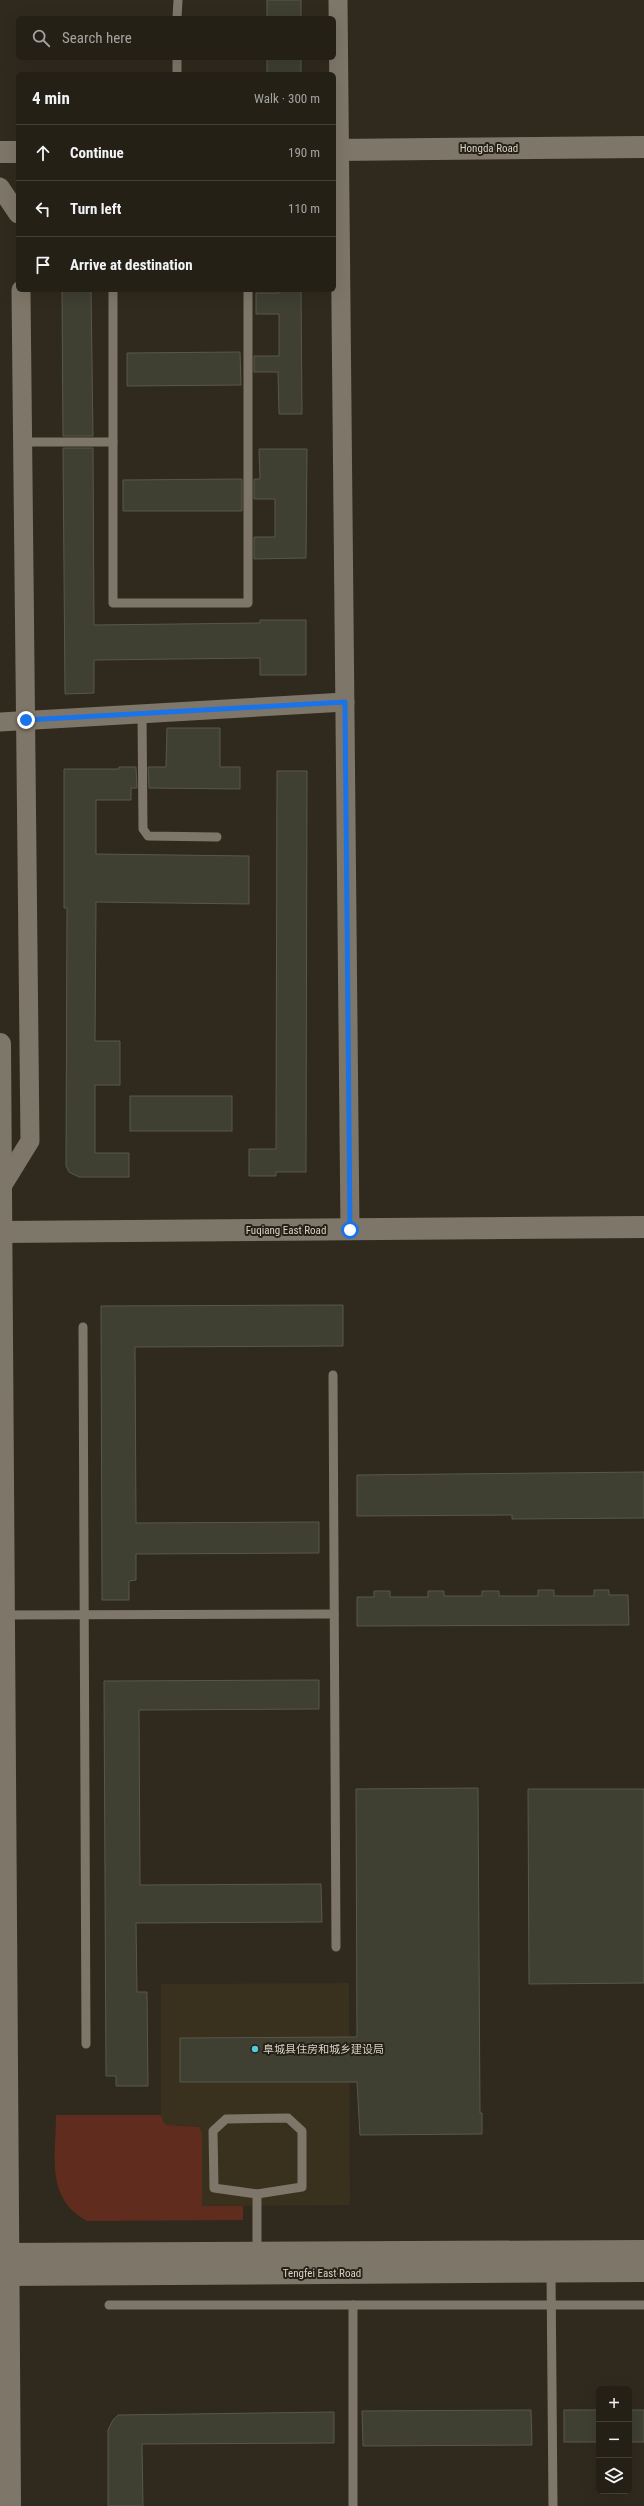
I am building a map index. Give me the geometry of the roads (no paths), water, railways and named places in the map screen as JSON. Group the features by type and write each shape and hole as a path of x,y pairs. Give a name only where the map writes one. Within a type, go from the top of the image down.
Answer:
{"street":[{"path":"338,0 337,150 345,702 350,1230"},
{"name":"Hongda Road","path":"337,150 644,147"},
{"path":"0,152 16,152"},
{"path":"0,186 16,211"},
{"path":"1,1188 30,1141 21,292"},
{"path":"0,722 345,702"},
{"path":"0,1044 4,1615 4,2264 10,2506"},
{"name":"Fuqiang East Road","path":"1,1232 644,1227"},
{"name":"Tengfei East Road","path":"4,2264 257,2253 644,2251"},
{"name":"Tengfei East Road","path":"4,2264 551,2272 644,2271"}],"lane":[{"path":"178,0 178,16"},
{"path":"177,60 177,72"},
{"path":"113,292 113,602 248,602 248,292"},
{"path":"22,442 113,442"},
{"path":"142,713 143,829 148,836 217,837"},
{"path":"83,1327 86,2044"},
{"path":"333,1375 336,1947"},
{"path":"4,1615 334,1614"},
{"path":"288,2118 302,2131 302,2187 257,2194 214,2188 213,2131 226,2119 288,2118"},
{"path":"257,2194 257,2253"},
{"path":"551,2272 553,2506"},
{"path":"109,2305 644,2305"},
{"path":"353,2305 353,2506"}],"place":[{"name":"阜城县住房和城乡建设局","path":"255,2049"}]}
